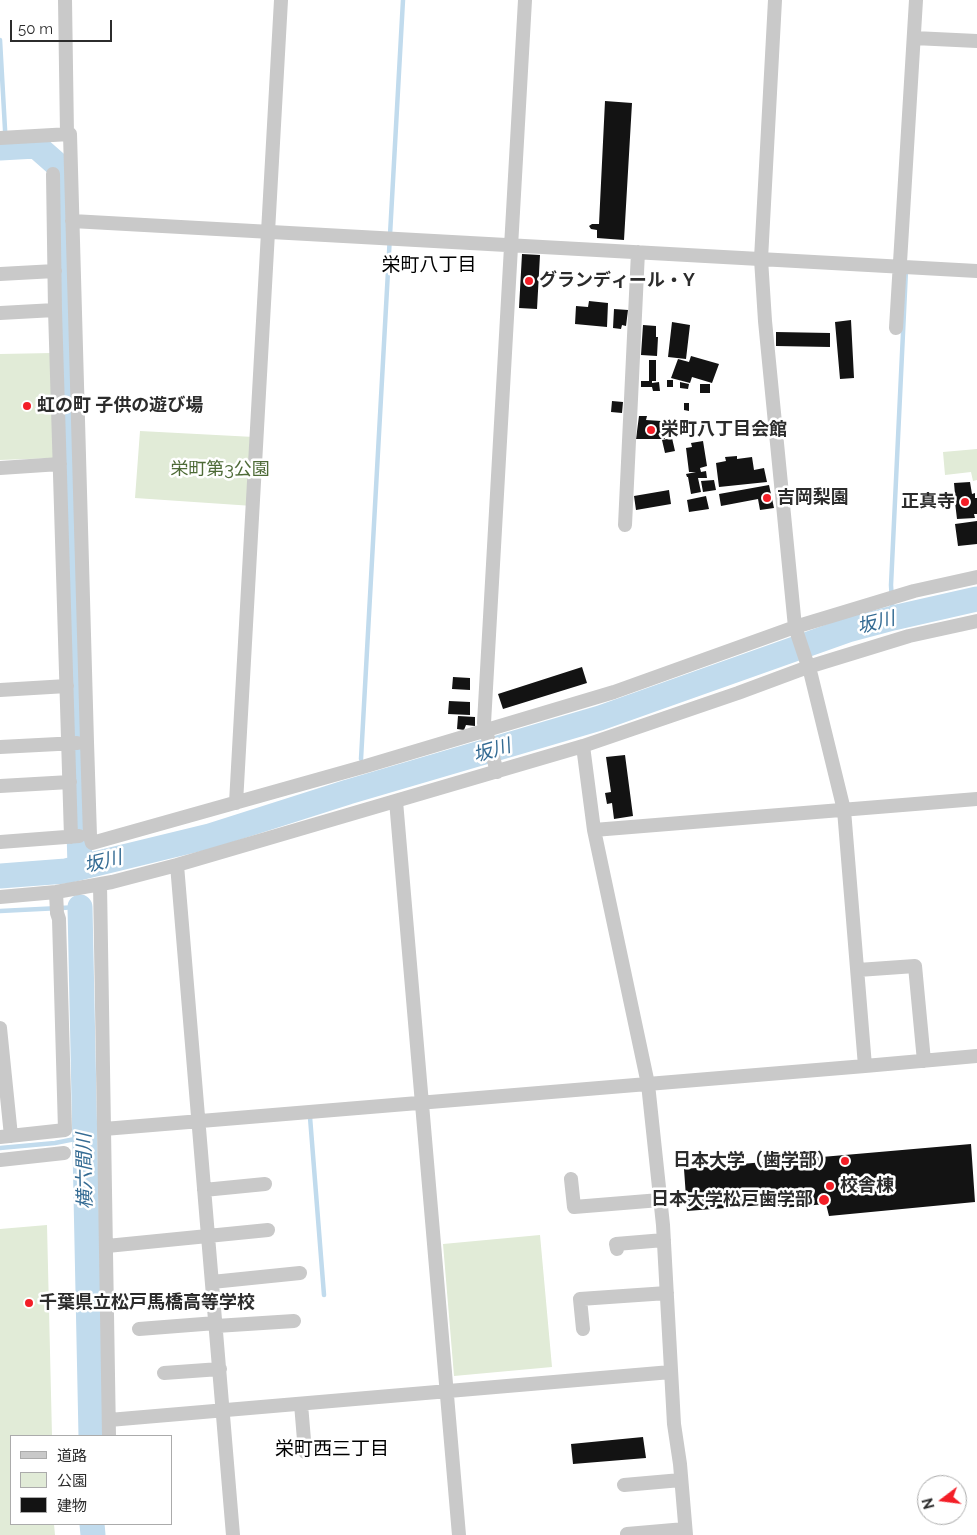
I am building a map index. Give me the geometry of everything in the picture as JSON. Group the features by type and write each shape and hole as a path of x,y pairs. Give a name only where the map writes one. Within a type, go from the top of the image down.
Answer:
{"street":[{"path":"65,0 67,134 70,134 88,836 92,843 486,733 914,591 977,577"},
{"path":"236,803 281,0"},
{"path":"496,769 486,733 490,603 524,0"},
{"path":"775,0 760,259 795,630 807,664 844,810 865,1066"},
{"path":"896,328 916,0"},
{"path":"914,38 977,41"},
{"path":"0,138 67,134"},
{"path":"53,174 55,310 71,837"},
{"path":"72,221 977,270"},
{"path":"625,525 638,252"},
{"path":"0,274 55,270"},
{"path":"0,313 55,310"},
{"path":"0,468 60,464"},
{"path":"0,897 62,891 177,865 496,769 583,746 738,693 807,664 910,636 977,621"},
{"path":"0,690 66,686"},
{"path":"0,747 87,742"},
{"path":"583,746 594,830 648,1084 664,1240 674,1424 686,1532 627,1534"},
{"path":"0,786 70,782"},
{"path":"594,830 977,799"},
{"path":"396,800 459,1535"},
{"path":"0,842 88,836"},
{"path":"177,865 233,1535"},
{"path":"96,884 107,1246 110,1435"},
{"path":"0,1028 6,1136 64,1130 59,919 57,913 62,891"},
{"path":"858,970 915,966 924,1061"},
{"path":"104,1129 977,1056"},
{"path":"0,1160 64,1153"},
{"path":"571,1179 574,1207 660,1200"},
{"path":"204,1190 265,1184"},
{"path":"107,1246 268,1230"},
{"path":"617,1249 616,1244 664,1240"},
{"path":"212,1282 300,1273"},
{"path":"583,1329 580,1300 667,1293"},
{"path":"139,1329 294,1320"},
{"path":"164,1373 220,1369"},
{"path":"109,1420 671,1372"},
{"path":"301,1404 305,1452"},
{"path":"624,1485 681,1480"}],"green space":[{"name":"虹の町 子供の遊び場","path":"52,353 55,458 0,460 0,354"},
{"name":"栄町第3公園","path":"140,431 254,437 253,506 135,498"},
{"path":"977,449 977,480 973,481 971,472 945,475 943,452"},
{"name":"千葉県立松戸馬橋高等学校","path":"47,1225 52,1435 10,1435 10,1525 54,1525 55,1535 0,1535 0,1229"},
{"path":"540,1235 552,1367 454,1376 443,1244"}],"building":[{"path":"605,101 632,103 624,240 597,238 597,230 591,229 589,226 599,224"},
{"name":"グランディール・Y","path":"522,254 540,255 537,309 519,308"},
{"path":"589,301 608,303 607,327 575,324 576,306 588,307"},
{"path":"614,309 628,310 626,326 622,325 621,329 613,328"},
{"path":"851,320 854,378 840,379 835,322"},
{"path":"672,322 690,325 686,359 668,357"},
{"path":"643,325 656,326 656,337 658,337 657,356 641,355"},
{"path":"776,332 830,333 830,347 776,346"},
{"path":"691,356 719,364 712,383 692,377 690,383 671,378 678,359 689,362"},
{"path":"649,360 656,360 656,381 652,381 652,383 659,382 660,391 653,391 652,387 641,387 641,381 649,381"},
{"path":"667,380 673,380 673,387 667,387"},
{"path":"680,382 689,384 688,389 680,388"},
{"path":"700,384 710,384 710,393 700,393"},
{"path":"612,401 623,402 622,413 611,412"},
{"path":"684,403 689,403 689,411 684,410"},
{"path":"639,416 647,416 646,420 661,421 661,424 666,424 665,439 636,439"},
{"path":"672,438 675,451 665,453 662,440"},
{"path":"703,441 707,466 700,468 701,472 706,471 707,478 698,478 701,492 691,494 686,474 696,472 689,472 686,448 692,447 691,443"},
{"path":"737,456 737,459 752,457 754,470 764,468 767,482 719,487 716,463 726,461 725,457"},
{"path":"714,480 716,490 703,492 701,481"},
{"path":"970,482 972,494 975,493 975,498 977,498 977,514 974,514 975,518 957,519 954,483"},
{"path":"769,485 774,508 760,510 758,499 721,506 719,494"},
{"path":"669,490 671,504 636,510 634,496"},
{"path":"706,496 709,509 689,512 687,500"},
{"path":"977,521 977,544 958,546 955,524"},
{"path":"582,667 587,683 503,709 498,694"},
{"path":"453,677 470,678 470,690 452,689"},
{"path":"449,701 470,702 470,715 448,714"},
{"path":"458,716 475,717 475,726 466,725 464,730 457,729"},
{"path":"625,755 633,816 614,819 612,803 607,804 605,793 611,792 606,757"},
{"name":"校舎棟","path":"971,1144 975,1202 829,1216 826,1204 782,1208 776,1204 687,1211 684,1169"},
{"path":"643,1437 646,1458 573,1464 571,1444"}],"waterway":[{"path":"361,759 403,0"},
{"path":"0,40 6,147"},
{"path":"0,148 36,146 61,168 80,867"},
{"path":"893,618 891,585 906,270"},
{"name":"坂川","path":"0,876 66,871 210,836 348,792 600,718 848,630 977,599"},
{"path":"0,911 80,907"},
{"name":"横六間川","path":"80,907 91,1435"},
{"path":"310,1117 324,1295"},
{"path":"0,1148 55,1143 85,1137"},
{"name":"横六間川","path":"92,1525 93,1535"}],"place":[{"name":"グランディール・Y","path":"529,281"},
{"name":"虹の町 子供の遊び場","path":"27,406"},
{"name":"栄町八丁目会館","path":"651,430"},
{"name":"吉岡梨園","path":"767,498"},
{"name":"正真寺","path":"965,502"},
{"name":"日本大学（歯学部）","path":"845,1161"},
{"name":"校舎棟","path":"830,1186"},
{"name":"日本大学松戸歯学部","path":"824,1200"},
{"name":"千葉県立松戸馬橋高等学校","path":"29,1303"}],"district":[{"name":"栄町八丁目","path":"429,265"},
{"name":"栄町西三丁目","path":"332,1449"}]}
